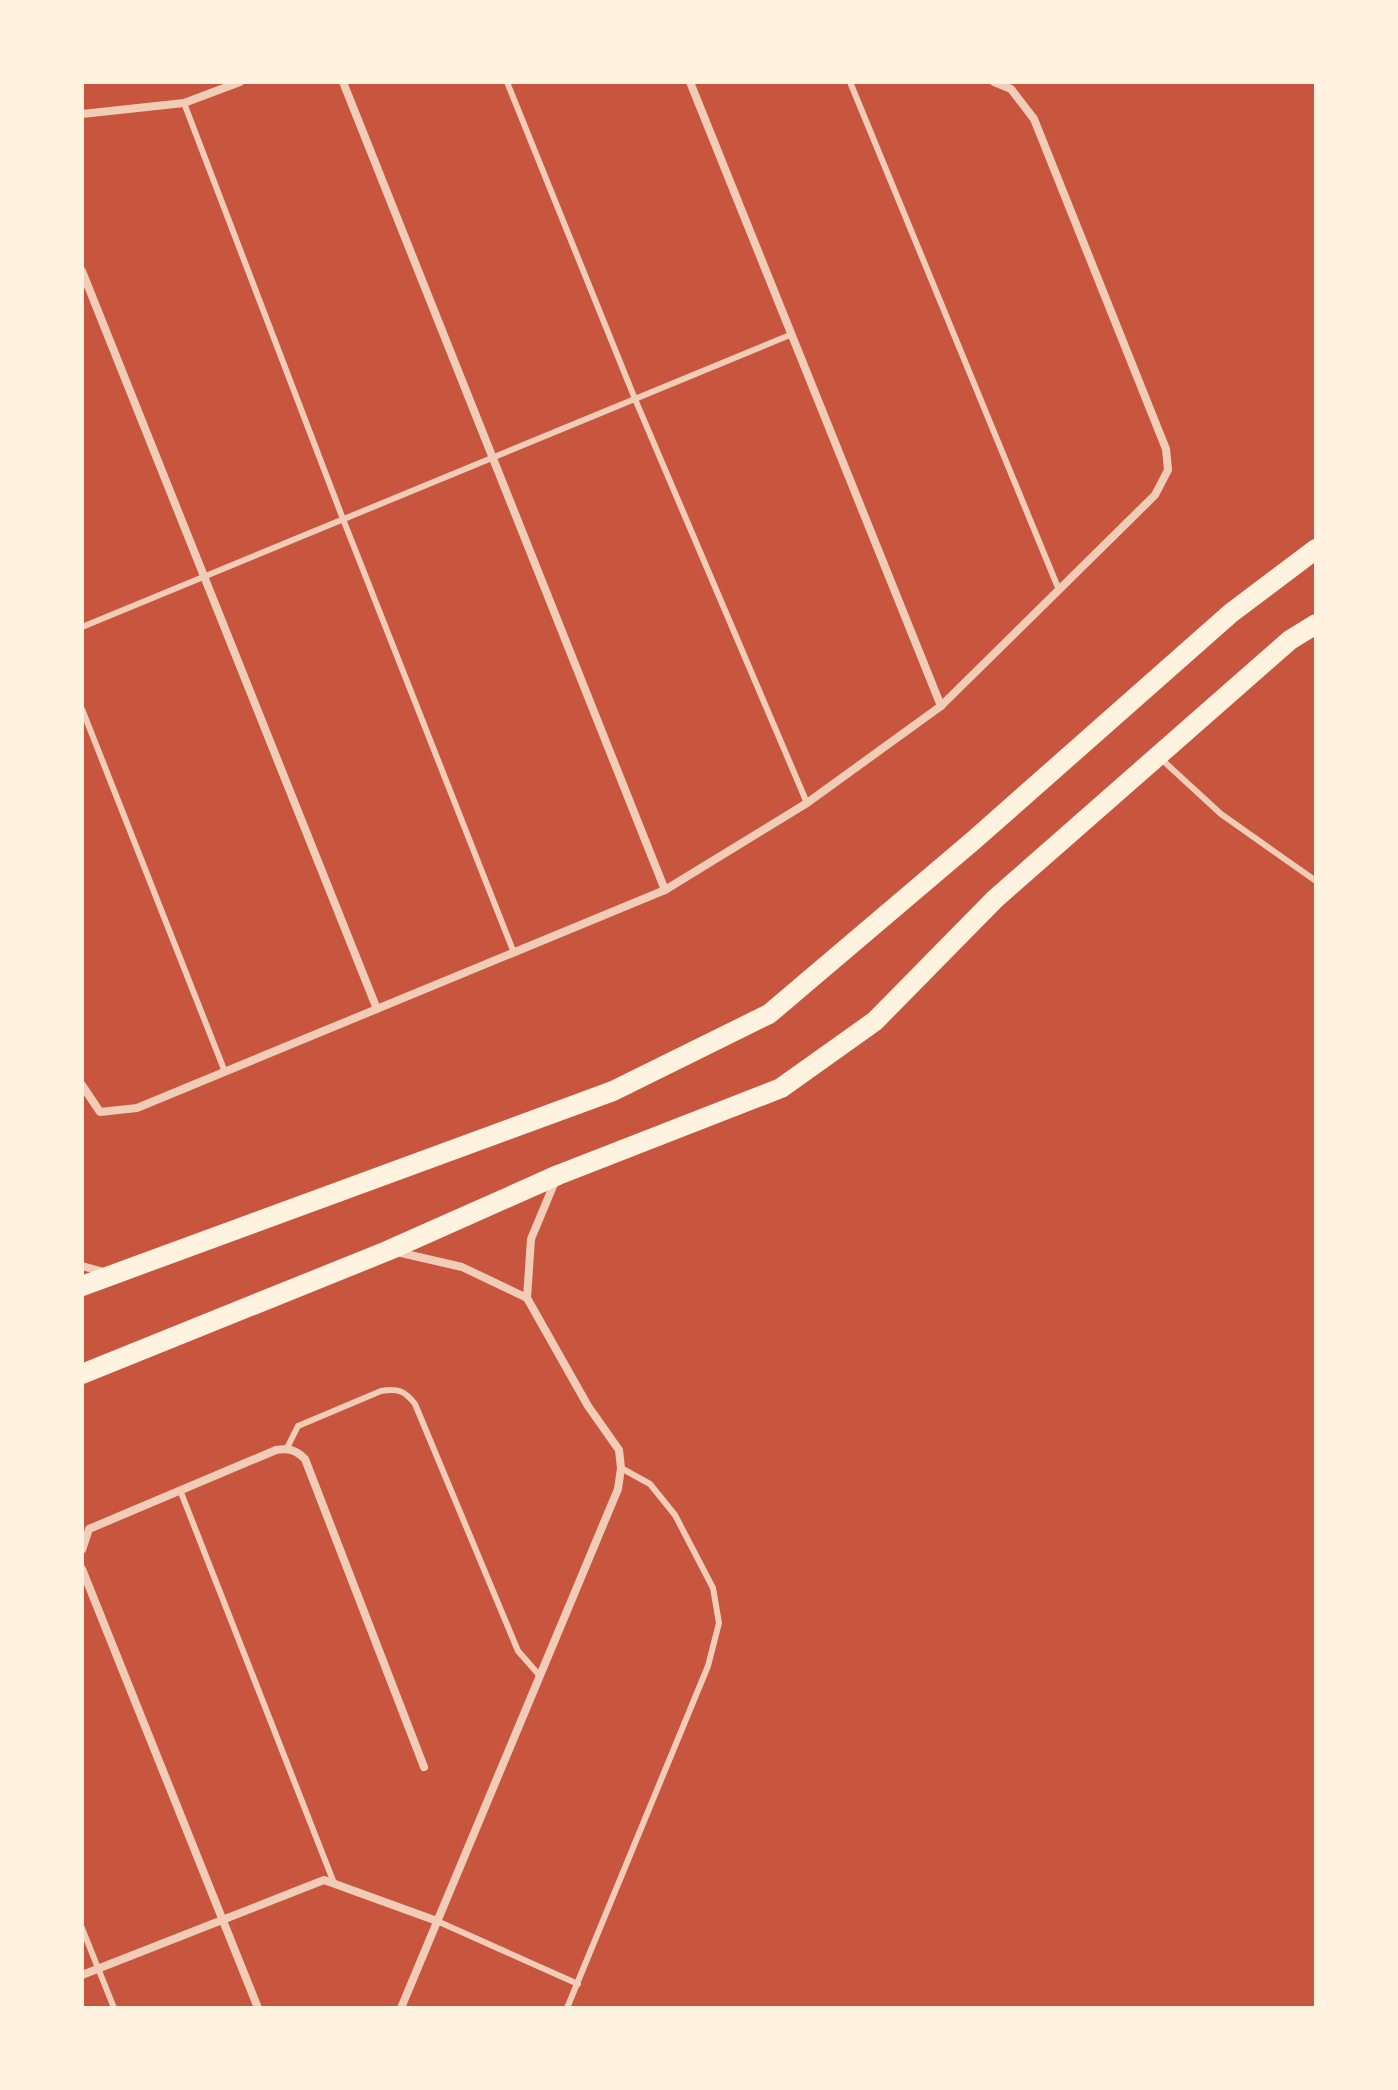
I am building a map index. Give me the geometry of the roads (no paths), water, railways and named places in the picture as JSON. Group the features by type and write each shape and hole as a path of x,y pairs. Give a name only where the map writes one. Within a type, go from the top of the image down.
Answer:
{"main road":[{"path":"82,1286 613,1091 769,1014 974,840 1231,613 1316,549"},
{"path":"82,1374 387,1251 558,1175 781,1088 875,1021 995,899 1290,640 1316,624"}],"street":[{"path":"82,114 184,103 240,82"},
{"path":"343,82 665,890"},
{"path":"690,82 941,706"},
{"path":"82,1085 100,1112 137,1108 665,890 807,803 941,706 1155,495 1168,470 1166,449 1034,119 1011,89 994,82"},
{"path":"82,271 377,1009"},
{"path":"401,2008 618,1489 621,1468 619,1450 588,1406 527,1298 531,1239 558,1175"},
{"path":"387,1251 462,1267 527,1298"},
{"path":"82,1266 113,1274"},
{"path":"82,1550 86,1528 276,1450 287,1448 298,1451 305,1459 424,1767"},
{"path":"82,1569 258,2008"},
{"path":"82,1975 324,1880 437,1921"}],"lane":[{"path":"507,82 635,399 807,803"},
{"path":"850,82 1059,590"},
{"path":"184,103 514,953"},
{"path":"82,627 790,335"},
{"path":"82,709 225,1072"},
{"path":"1157,755 1221,814 1316,881"},
{"path":"287,1448 298,1426 381,1391 395,1389 407,1394 415,1404 518,1651 540,1676"},
{"path":"567,2008 708,1666 719,1623 713,1588 675,1515 650,1484 621,1468"},
{"path":"180,1490 334,1883"},
{"path":"437,1921 578,1984"},
{"path":"82,1928 114,2008"}]}
